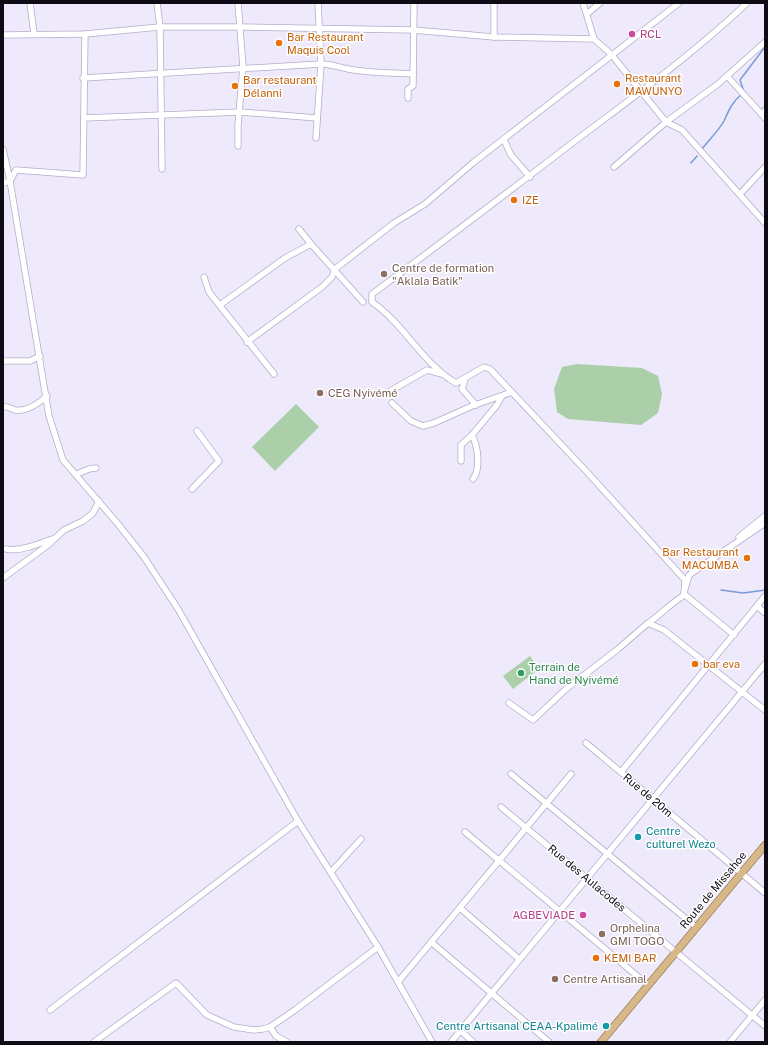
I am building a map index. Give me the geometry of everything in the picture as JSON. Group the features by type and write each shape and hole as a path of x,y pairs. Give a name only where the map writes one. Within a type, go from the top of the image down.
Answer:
{"main road":[{"name":"Route de Missahoe","path":"601,1042 765,845"}],"street":[{"path":"30,3 34,34"},
{"path":"157,3 160,27 162,169"},
{"path":"238,3 243,68 238,125 238,146"},
{"path":"316,138 321,64 318,28 318,3"},
{"path":"408,98 408,89 413,86 414,3"},
{"path":"494,3 494,37"},
{"path":"583,3 594,39 612,54 666,122 682,130 765,223"},
{"path":"587,14 600,3"},
{"path":"247,342 322,288 332,277 335,269 394,223 425,204 474,162 679,3"},
{"path":"734,635 684,594 685,580 512,392 487,367 456,383 442,374 389,315 372,302 372,294 530,177 642,91 716,32 747,3"},
{"path":"3,35 85,34 160,27 241,27 413,30 494,37 594,39"},
{"path":"3,183 10,181 16,170 83,174 83,78 85,34"},
{"path":"614,167 666,122 728,76 765,42"},
{"path":"83,78 321,64 335,64 352,70 373,73 413,74"},
{"path":"728,76 765,118"},
{"path":"765,110 765,118"},
{"path":"84,118 240,112 317,118"},
{"path":"504,140 511,155 530,177"},
{"path":"3,150 10,181 47,396 49,416 63,460 77,474 144,557 178,609 298,821 378,947 432,1042"},
{"path":"740,194 765,167"},
{"path":"299,229 363,302"},
{"path":"220,305 285,258 311,244"},
{"path":"204,277 209,292 247,342 274,374"},
{"path":"3,361 30,361 40,356"},
{"path":"392,390 427,370 442,374"},
{"path":"465,378 462,388 476,404"},
{"path":"392,403 411,421 423,426 434,424 476,404 512,392"},
{"path":"4,407 15,410 25,409 38,404 47,396"},
{"path":"461,461 461,445 472,435 497,405 502,396"},
{"path":"192,489 219,461 197,431"},
{"path":"472,435 478,451 477,473 473,479"},
{"path":"77,474 88,469 96,468"},
{"path":"3,578 64,530 83,521 93,513 99,501"},
{"path":"685,580 765,516"},
{"path":"576,679 662,613 669,604 683,596 689,575 765,524"},
{"path":"6,549 14,551 23,547 33,546 56,537"},
{"path":"620,772 765,596"},
{"path":"757,606 765,613"},
{"path":"509,704 533,720 566,689 618,649 648,623 664,630 765,710"},
{"path":"451,1042 765,664"},
{"name":"Rue de 20m","path":"586,743 765,893"},
{"path":"511,774 696,927"},
{"path":"398,982 571,774"},
{"name":"Rue des Aulacodes","path":"501,807 765,1026"},
{"path":"50,1010 298,821"},
{"path":"466,832 648,985"},
{"path":"331,872 361,839"},
{"path":"460,908 519,959"},
{"path":"431,942 549,1042"},
{"path":"94,1042 176,983 207,1015 234,1027 246,1029 270,1027 378,947"},
{"path":"730,1042 765,1000"},
{"path":"270,1027 276,1036 287,1042"},
{"path":"461,1031 473,1042"}],"green space":[{"path":"577,364 642,368 658,376 662,394 658,413 641,425 568,419 557,412 554,389 562,367"},
{"path":"296,404 319,427 275,471 252,447"},
{"name":"Terrain de Hand de Nyivémé","path":"530,656 539,669 513,689 503,676"}],"waterway":[{"path":"744,92 740,80 765,47"},
{"path":"702,149 722,124 733,103 742,94"},
{"path":"691,163 697,156"},
{"path":"721,590 743,593 765,590"}],"place":[{"name":"RCL","path":"632,34"},
{"name":"Bar Restaurant Maquis Cool","path":"279,43"},
{"name":"Restaurant MAWUNYO","path":"617,84"},
{"name":"Bar restaurant Délanni","path":"235,86"},
{"name":"IZE","path":"514,200"},
{"name":"Centre de formation \"Aklala Batik\"","path":"384,274"},
{"name":"CEG Nyivémé","path":"320,393"},
{"name":"Bar Restaurant MACUMBA","path":"747,558"},
{"name":"bar eva","path":"695,664"},
{"name":"Terrain de Hand de Nyivémé","path":"521,673"},
{"name":"Centre culturel Wezo","path":"638,837"},
{"name":"AGBEVIADE","path":"583,915"},
{"name":"Orphelina GMI TOGO","path":"602,934"},
{"name":"KEMI BAR","path":"596,958"},
{"name":"Centre Artisanal","path":"555,979"},
{"name":"Centre Artisanal CEAA-Kpalimé","path":"606,1026"}]}
